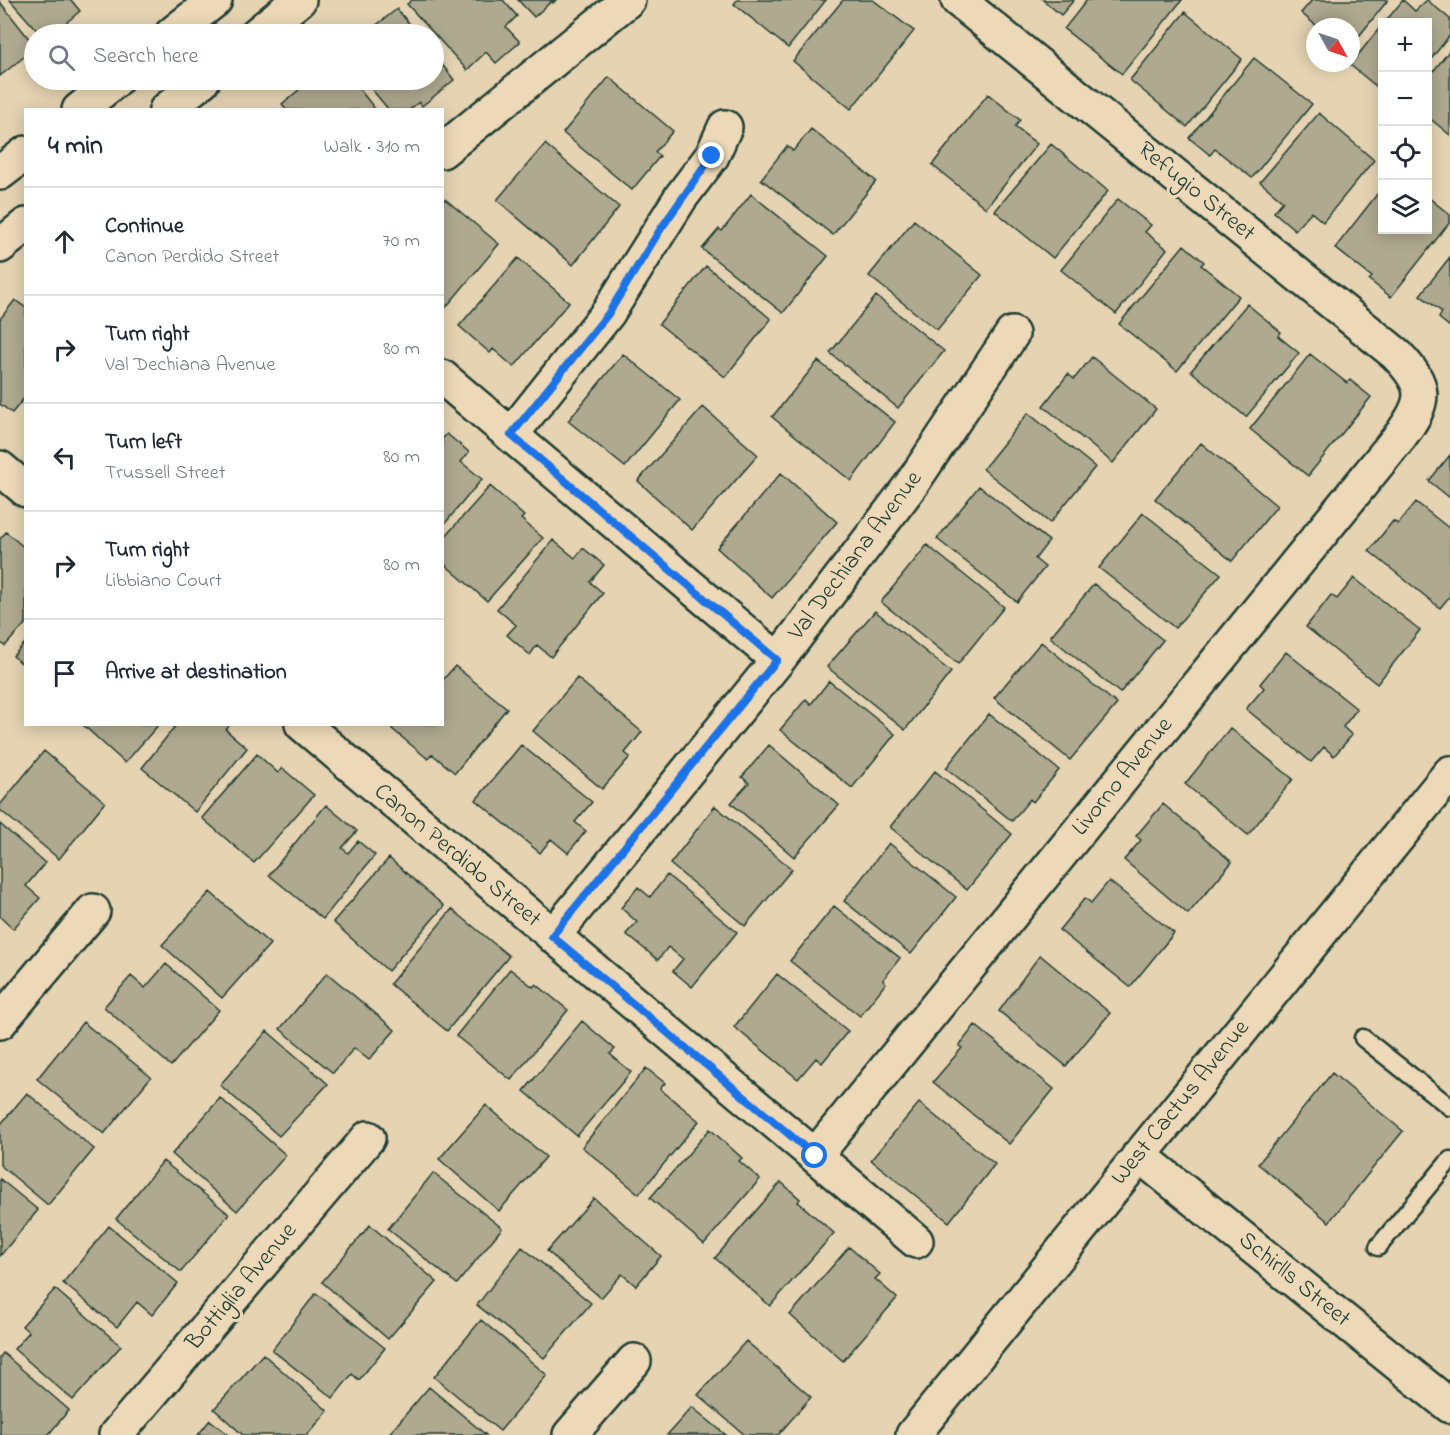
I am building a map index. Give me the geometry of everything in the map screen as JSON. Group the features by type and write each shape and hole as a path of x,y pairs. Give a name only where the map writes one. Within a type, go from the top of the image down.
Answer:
{"street":[{"path":"185,24 215,0"},
{"path":"269,24 299,0"},
{"path":"444,149 628,0"},
{"name":"Refugio Street","path":"958,0 1396,354 1413,372 1421,393"},
{"path":"81,108 104,90"},
{"path":"168,108 191,90"},
{"path":"511,435 608,314 676,205 712,156 725,127"},
{"path":"0,173 24,155"},
{"path":"0,246 24,227"},
{"name":"Val Dechiana Avenue","path":"552,936 777,660 911,485 1012,334"},
{"path":"444,379 777,660"},
{"name":"Livorno Avenue","path":"815,1156 1401,435 1415,416 1421,393"},
{"path":"0,468 24,488"},
{"name":"Canon Perdido Street","path":"304,726 916,1242"},
{"name":"West Cactus Avenue","path":"913,1435 1138,1155 1446,785"},
{"path":"0,1022 93,911"},
{"name":"Bottiglia Avenue","path":"116,1435 368,1138"},
{"name":"Schirlls Street","path":"1138,1155 1450,1406"},
{"path":"570,1435 634,1360"}],"lane":[{"path":"1363,1038 1450,1107"},
{"path":"1378,1247 1450,1160"}],"building":[{"path":"10,0 71,0 80,11 65,24 31,24"},
{"path":"412,0 503,0 517,16 506,27 520,42 496,63 486,52 467,70 444,45 444,24 425,24 407,4"},
{"path":"518,0 556,0 534,17"},
{"path":"737,0 826,0 788,48 734,4"},
{"path":"843,0 873,0 914,31 851,109 793,61"},
{"path":"1043,0 1074,0 1061,15"},
{"path":"1087,0 1182,0 1122,74 1064,29"},
{"path":"1312,0 1388,0 1360,35 1360,18 1307,18 1301,13"},
{"path":"1403,0 1415,11 1427,0 1450,19 1450,35 1432,58 1432,18 1388,18"},
{"path":"0,2 24,32 24,57 0,76"},
{"path":"397,9 410,24 378,24"},
{"path":"1185,12 1242,59 1187,127 1130,80"},
{"path":"1378,30 1378,88 1359,72 1360,52"},
{"path":"1450,50 1450,135 1432,120 1432,73"},
{"path":"1254,58 1312,104 1252,178 1215,149 1210,155 1189,138"},
{"path":"444,67 454,80 444,88"},
{"path":"609,77 673,131 655,152 660,156 632,190 563,133"},
{"path":"299,90 360,90 374,108 285,108 282,104"},
{"path":"372,90 442,90 422,106 419,102 412,108 387,108"},
{"path":"988,94 1020,120 1015,127 1037,144 986,208 932,165"},
{"path":"1319,113 1374,160 1323,222 1311,212 1295,230 1274,212 1283,201 1260,182"},
{"path":"811,129 876,181 833,235 761,179 787,146 793,151"},
{"path":"545,144 619,207 573,265 497,200"},
{"path":"1051,144 1108,191 1053,258 995,211"},
{"path":"1378,193 1378,234 1432,234 1432,200 1450,215 1450,222 1391,297 1369,280 1372,277 1335,248"},
{"path":"751,194 828,256 783,313 702,249 719,229 722,231"},
{"path":"1118,199 1151,225 1145,232 1167,249 1116,314 1061,270"},
{"path":"444,200 499,244 444,310"},
{"path":"914,220 982,275 937,330 869,276"},
{"path":"1184,245 1204,262 1201,265 1239,296 1177,371 1119,324"},
{"path":"1450,257 1450,327 1439,318 1442,312 1420,295"},
{"path":"518,258 569,302 514,367 493,349 490,353 459,326"},
{"path":"706,266 771,319 725,377 659,324"},
{"path":"876,296 944,351 898,408 830,353"},
{"path":"15,300 24,307 24,398 12,413 0,404 0,319"},
{"path":"1247,304 1281,332 1278,336 1299,353 1246,417 1191,371"},
{"path":"623,354 680,400 625,467 568,421"},
{"path":"1310,354 1347,383 1350,380 1371,397 1308,476 1250,429"},
{"path":"1092,357 1156,409 1113,463 1043,406 1068,374 1074,379"},
{"path":"818,361 895,422 851,481 772,417"},
{"path":"703,407 758,455 692,530 638,481"},
{"path":"1028,413 1095,467 1050,523 983,469"},
{"path":"447,434 469,452 461,462 482,479 444,525 444,437"},
{"path":"1201,443 1277,506 1232,561 1155,499"},
{"path":"1450,455 1450,498 1429,481"},
{"path":"781,473 837,522 772,598 717,548"},
{"path":"490,486 524,516 521,519 543,538 487,601 444,564 444,538"},
{"path":"979,486 1049,541 1035,559 1045,567 1017,602 937,539"},
{"path":"1416,502 1450,529 1450,596 1440,608 1369,551 1393,521 1398,524"},
{"path":"1143,513 1221,574 1175,628 1099,568"},
{"path":"6,532 24,547 24,625 5,646 0,642 0,539"},
{"path":"553,540 575,558 583,548 604,565 590,582 603,593 551,657 537,645 530,655 507,635 516,625 497,609"},
{"path":"927,545 1004,607 958,664 881,602"},
{"path":"1354,578 1420,630 1377,684 1306,627 1331,595 1337,599"},
{"path":"1094,584 1163,640 1120,693 1050,637"},
{"path":"875,611 951,672 905,730 827,667"},
{"path":"1041,642 1117,704 1070,760 994,698"},
{"path":"24,644 24,665 13,656"},
{"path":"1286,652 1357,709 1343,727 1352,735 1334,756 1324,747 1311,762 1246,709 1264,688 1260,684"},
{"path":"455,666 507,708 455,773 432,754 428,759 392,729 394,726 444,726 444,679"},
{"path":"577,678 642,732 625,753 630,757 602,789 533,731"},
{"path":"829,681 895,734 852,788 780,730 806,699 811,704"},
{"path":"989,714 1059,770 1033,802 1030,799 1012,821 946,768"},
{"path":"84,726 157,726 125,763"},
{"path":"175,726 229,726 226,730 247,748 195,812 142,768"},
{"path":"1230,728 1293,779 1248,835 1185,784"},
{"path":"521,745 592,802 575,822 586,831 568,853 551,839 540,853 476,800"},
{"path":"769,745 839,805 794,857 731,803 749,783 742,777"},
{"path":"44,751 105,802 59,859 0,810 0,805"},
{"path":"257,754 278,773 282,768 314,795 254,863 202,818"},
{"path":"935,771 1012,834 967,890 890,827"},
{"path":"1163,804 1232,862 1188,914 1124,860 1141,840 1136,836"},
{"path":"326,805 357,831 342,848 348,853 358,841 375,855 323,919 269,875"},
{"path":"715,806 792,869 745,926 670,864"},
{"path":"0,824 45,863 26,886 40,898 13,929 0,917"},
{"path":"889,843 956,897 911,954 844,901"},
{"path":"389,858 444,906 388,971 333,922"},
{"path":"667,875 737,932 692,987 673,971 683,959 668,947 658,960 626,934 637,922 621,908 638,887 650,897"},
{"path":"1109,881 1174,933 1130,987 1059,930 1085,898 1091,903"},
{"path":"210,892 270,944 222,998 162,945"},
{"path":"834,906 900,958 883,980 886,983 860,1016 790,961"},
{"path":"452,909 509,956 447,1031 390,984"},
{"path":"1040,955 1110,1013 1066,1066 999,1011"},
{"path":"166,964 219,1010 171,1066 104,1007 131,976 145,988"},
{"path":"510,969 533,987 536,984 568,1010 511,1080 456,1036"},
{"path":"327,973 395,1030 369,1060 354,1048 333,1073 280,1029"},
{"path":"777,974 848,1031 822,1063 816,1058 798,1079 734,1027"},
{"path":"582,1021 615,1049 610,1054 631,1072 577,1136 524,1091"},
{"path":"83,1022 151,1077 104,1134 37,1079"},
{"path":"975,1025 1054,1089 1009,1144 933,1082 962,1048 959,1046"},
{"path":"267,1031 328,1084 279,1136 220,1085"},
{"path":"646,1068 665,1083 660,1089 699,1121 639,1194 582,1147"},
{"path":"1332,1073 1403,1131 1329,1222 1258,1164"},
{"path":"27,1093 94,1149 48,1205 0,1165 0,1125"},
{"path":"220,1098 286,1155 237,1211 172,1154"},
{"path":"919,1103 995,1164 949,1222 871,1160"},
{"path":"486,1105 546,1157 499,1211 439,1159"},
{"path":"710,1129 742,1158 739,1161 760,1179 704,1244 650,1198"},
{"path":"163,1161 229,1214 181,1272 116,1219"},
{"path":"433,1173 502,1228 457,1284 388,1229"},
{"path":"0,1179 38,1210 0,1256"},
{"path":"781,1182 800,1199 798,1202 834,1233 770,1306 715,1258"},
{"path":"594,1198 661,1256 636,1286 622,1274 601,1298 547,1251"},
{"path":"370,1225 437,1282 388,1339 322,1282"},
{"path":"109,1226 178,1283 152,1315 137,1302 117,1327 63,1283"},
{"path":"522,1247 591,1303 544,1358 477,1305"},
{"path":"849,1247 880,1274 875,1279 897,1298 843,1361 790,1315"},
{"path":"55,1289 121,1346 73,1400 14,1349 29,1332 22,1326"},
{"path":"316,1293 385,1348 359,1380 352,1374 333,1398 272,1350"},
{"path":"481,1320 547,1375 500,1431 434,1377"},
{"path":"746,1341 811,1397 778,1435 745,1435 698,1395"},
{"path":"3,1353 69,1410 48,1435 0,1435 0,1357"},
{"path":"263,1354 328,1411 307,1435 243,1435 214,1409"},
{"path":"429,1387 486,1435 388,1435"},
{"path":"692,1407 726,1435 667,1435"},
{"path":"210,1420 229,1435 198,1435"}],"route":[{"path":"712,156 681,197 608,314 511,435 777,660 552,936 815,1156"}]}
